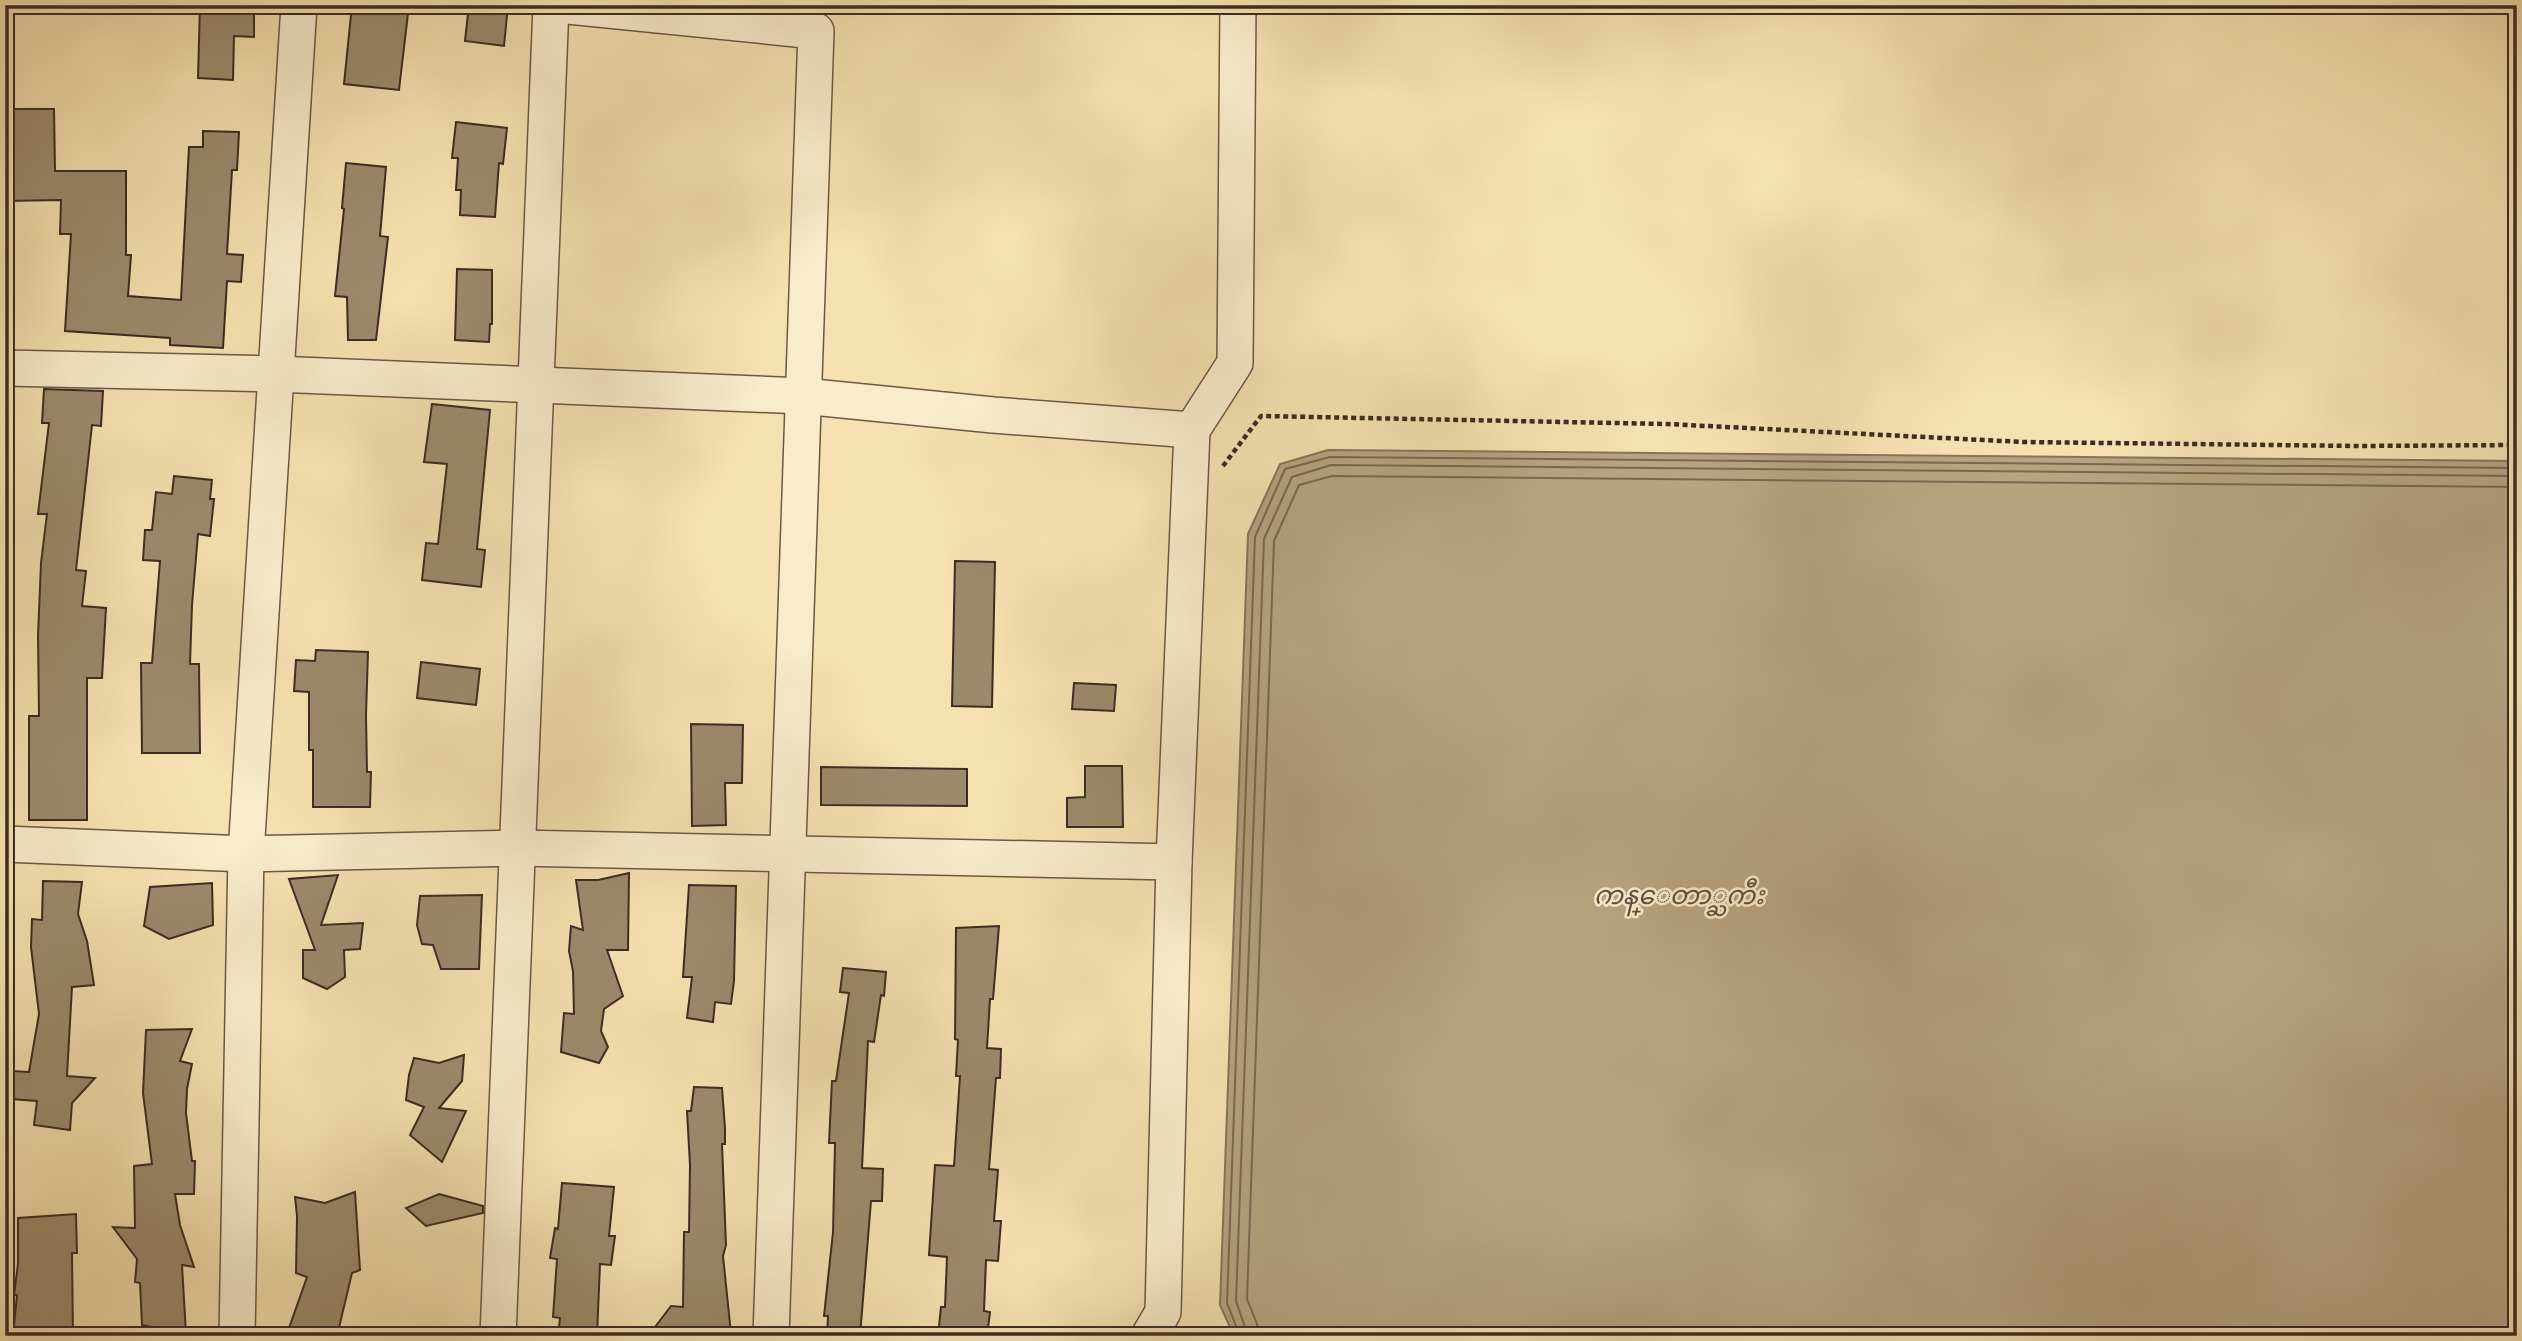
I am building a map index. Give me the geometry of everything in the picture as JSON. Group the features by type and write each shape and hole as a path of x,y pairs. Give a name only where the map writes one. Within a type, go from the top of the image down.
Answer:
{"street":[{"path":"237,1336 246,854 299,5"},
{"path":"498,1336 551,5"},
{"path":"558,5 816,31 771,1336"},
{"path":"1164,1328 1174,862 1192,430 1235,363 1238,5"},
{"path":"5,368 275,374 536,387 803,396 993,415 1192,430"},
{"path":"5,844 246,854 518,848 1174,862"}],"path":[{"path":"1261,416 1667,424 2037,442 2517,445"}],"water":[{"name":"ကန္ေတာ္ႀကီး","path":"1328,450 2517,461 2517,1336 1234,1336 1220,1305 1248,534 1280,464"}],"building":[{"path":"200,5 254,5 254,37 234,36 233,80 198,78"},
{"path":"352,5 409,5 399,90 344,84"},
{"path":"469,5 508,5 504,46 465,41"},
{"path":"5,109 54,109 55,171 126,171 126,255 131,255 128,296 181,300 189,147 203,147 203,131 239,132 237,170 232,170 227,254 243,255 241,282 227,281 223,348 170,345 170,338 65,331 71,234 60,234 61,200 5,201"},
{"path":"456,122 507,128 503,164 499,163 495,217 460,215 461,190 456,190 458,158 452,158"},
{"path":"346,163 386,167 380,236 388,237 376,340 348,340 347,297 335,296"},
{"path":"457,269 492,270 492,324 489,342 455,340"},
{"path":"44,389 103,391 101,426 92,425 76,570 86,571 82,606 106,608 102,678 87,678 87,820 29,820 29,716 39,716 38,636 41,563 47,514 38,514 49,423 42,423"},
{"path":"432,404 490,410 477,549 485,550 481,587 422,580 426,543 438,544 447,464 424,462"},
{"path":"174,476 212,480 210,499 214,499 210,536 198,534 192,605 190,664 199,664 200,753 142,753 141,663 152,663 160,561 143,560 145,530 152,530 156,492 172,494"},
{"path":"955,561 995,562 992,707 952,706"},
{"path":"316,650 368,652 366,715 367,772 371,772 370,807 313,807 309,692 294,691 296,660 315,661"},
{"path":"421,662 480,669 476,705 417,698"},
{"path":"1074,683 1116,685 1114,711 1072,709"},
{"path":"691,724 743,725 742,783 725,783 726,825 692,826"},
{"path":"1085,766 1122,766 1123,827 1067,827 1067,798 1085,797"},
{"path":"821,767 967,769 967,806 821,805"},
{"path":"629,873 628,950 607,950 623,996 604,1009 601,1031 608,1047 599,1063 561,1052 564,1013 574,1014 573,971 569,951 571,926 583,930 576,880 598,880"},
{"path":"338,875 321,925 363,923 360,949 344,950 345,977 327,989 303,978 303,950 315,950 289,879"},
{"path":"43,881 82,882 78,914 87,941 94,985 72,987 67,1076 95,1078 72,1103 70,1130 34,1125 37,1101 11,1099 12,1071 29,1072 39,1014 31,947 32,919 42,920"},
{"path":"212,883 213,925 169,939 144,926 150,887"},
{"path":"689,885 736,886 731,1004 715,1002 713,1022 687,1018 692,977 683,977"},
{"path":"482,895 479,969 441,969 433,945 422,944 417,925 420,896"},
{"path":"999,926 987,1048 1001,1049 989,1169 998,1170 994,1221 1001,1221 998,1261 986,1260 984,1311 990,1312 987,1336 938,1336 941,1307 945,1307 947,1257 929,1255 935,1165 954,1166 960,1076 956,1076 958,1040 955,1039 956,928"},
{"path":"843,968 886,972 874,1042 868,1041 862,1168 883,1169 882,1201 871,1201 860,1336 827,1336 828,1316 824,1316 833,1232 835,1143 829,1143 832,1081 836,1081 849,993 840,992"},
{"path":"192,1029 180,1061 192,1064 186,1113 192,1161 195,1161 194,1194 175,1194 180,1225 194,1267 182,1265 186,1334 142,1325 140,1283 135,1282 137,1259 113,1227 135,1228 134,1166 152,1164 143,1093 146,1030"},
{"path":"464,1055 462,1081 439,1108 466,1111 442,1162 410,1135 424,1107 406,1100 409,1075 414,1058 439,1063"},
{"path":"694,1087 722,1088 726,1245 723,1256 731,1334 652,1331 671,1306 683,1307 684,1232 689,1232 690,1165 687,1111 691,1111"},
{"path":"562,1183 614,1187 609,1236 615,1236 611,1265 600,1264 597,1336 558,1336 560,1318 553,1317 557,1259 550,1258 555,1228 558,1229"},
{"path":"355,1192 360,1270 352,1273 337,1336 302,1336 288,1331 307,1277 296,1273 295,1197 325,1203"},
{"path":"439,1194 483,1206 483,1213 426,1226 406,1208"},
{"path":"76,1214 77,1253 72,1253 73,1336 13,1336 17,1295 14,1295 18,1264 18,1218"}]}
